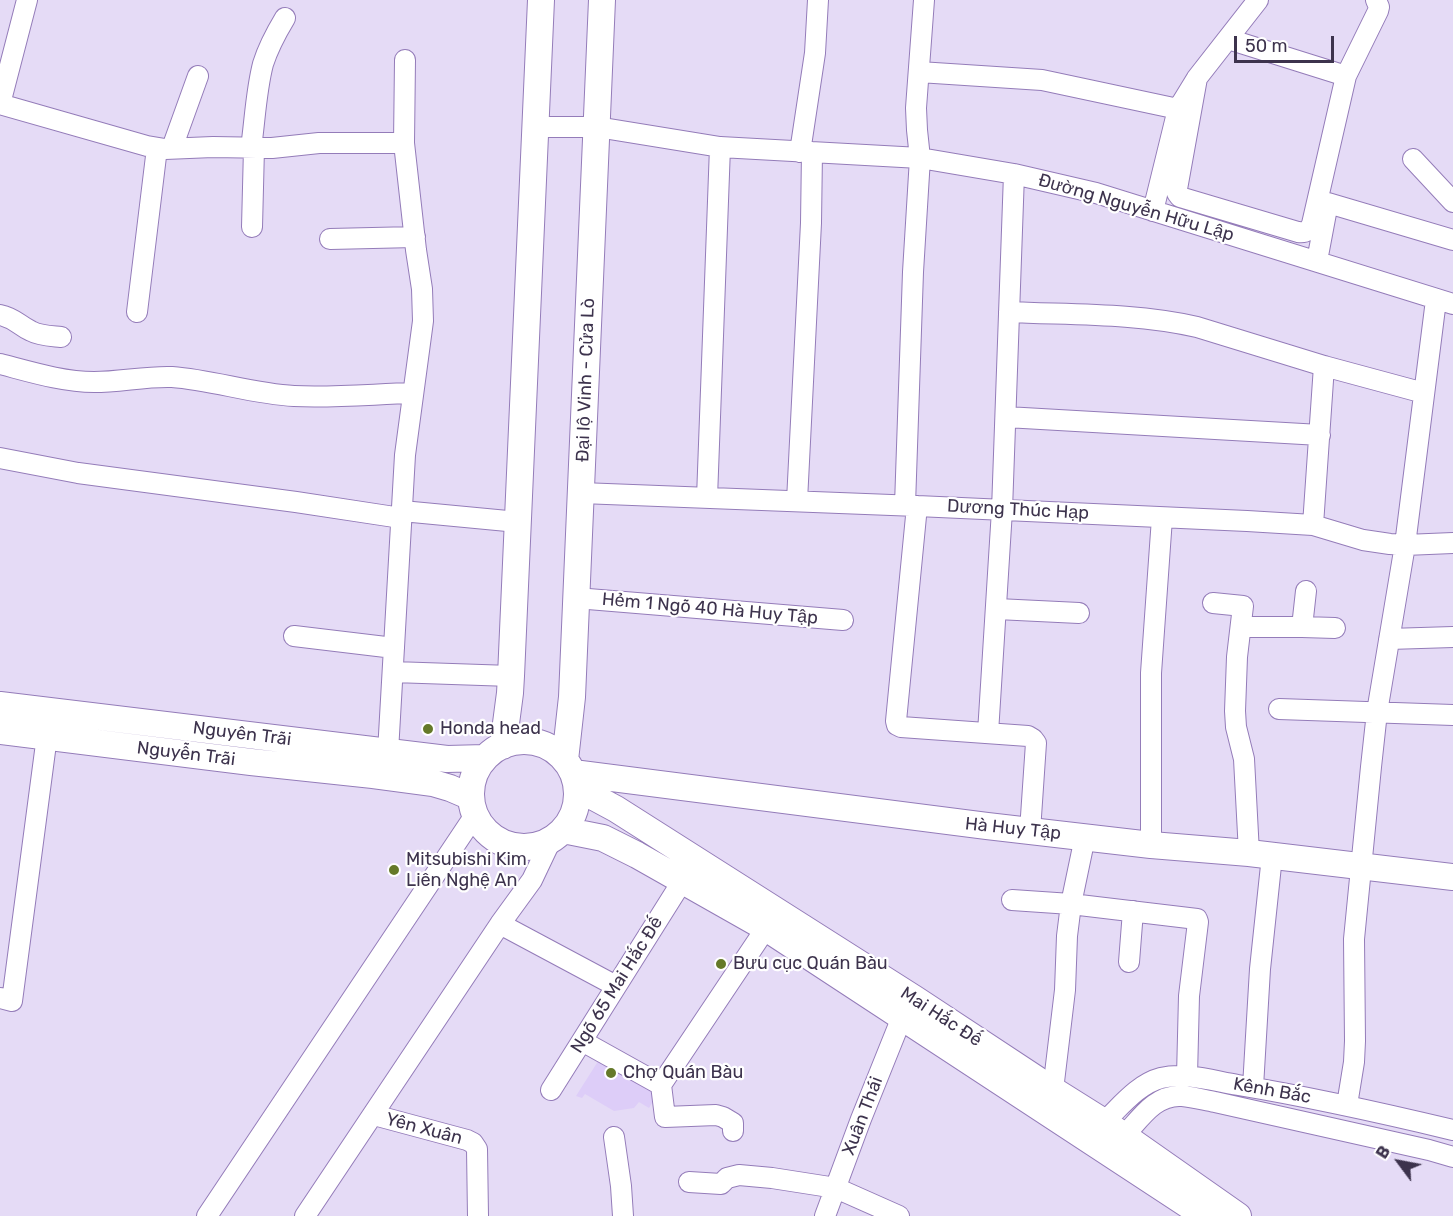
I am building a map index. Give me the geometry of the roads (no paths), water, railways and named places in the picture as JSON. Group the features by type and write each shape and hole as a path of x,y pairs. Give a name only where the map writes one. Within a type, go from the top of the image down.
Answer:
{"main road":[{"path":"494,752 510,693 541,0"},
{"name":"Đại lộ Vinh - Cửa Lò","path":"572,774 572,697 602,0"},
{"name":"Nguyên Trãi","path":"0,705 447,759 494,752"},
{"path":"47,736 50,711"},
{"name":"Nguyễn Trãi","path":"0,731 433,783 450,788 473,806"},
{"path":"525,741 540,743 554,750 572,774 576,803 572,817 557,835 537,846 522,848 507,845 494,838 483,828 473,806 471,785 476,771 494,752 510,743 525,741"},
{"name":"Hà Huy Tập","path":"572,774 1030,831 1453,876"},
{"name":"Mai Hắc Đế","path":"572,774 616,809 1114,1129 1239,1216"},
{"name":"Mai Hắc Đế","path":"557,835 603,838 683,880 766,928 1205,1216"}],"street":[{"path":"27,0 0,104 164,148 272,148 319,143 404,142"},
{"path":"797,501 812,223 806,152 818,0"},
{"path":"924,0 916,108 920,158 913,272 911,505 896,721 901,727 1028,736 1033,739 1036,743 1030,831"},
{"path":"1153,211 1178,109 1197,78 1258,0"},
{"path":"1197,78 1177,189 1178,195 1302,232 1308,231 1312,224 1346,76 1378,11 1376,0"},
{"path":"252,227 252,148 260,82 269,49 285,18"},
{"path":"1228,39 1346,76"},
{"path":"388,752 408,425 423,321 422,289 404,142 405,60"},
{"path":"919,72 1042,80 1178,109"},
{"path":"138,312 164,148 198,76"},
{"path":"1317,261 1347,116"},
{"name":"Đường Nguyễn Hữu Lập","path":"535,126 597,128 720,147 920,158 1014,174 1096,193 1444,302"},
{"path":"707,498 720,147"},
{"path":"1413,159 1453,202"},
{"path":"988,734 1002,510 1014,174"},
{"path":"1328,203 1453,240"},
{"path":"330,239 415,237"},
{"path":"1347,1105 1356,1041 1354,948 1377,712 1404,545 1424,393 1444,302"},
{"path":"1009,312 1131,317 1197,327 1324,366 1424,393"},
{"path":"0,315 12,318 35,333 61,337"},
{"path":"0,364 66,380 87,382 162,377 199,380 294,396 413,393"},
{"path":"1312,525 1324,366"},
{"path":"1006,417 1320,435"},
{"path":"0,458 78,473 401,515 518,522"},
{"name":"Dương Thúc Hạp","path":"581,493 911,505 1312,525 1363,540 1404,545 1453,543"},
{"path":"1151,845 1151,673 1162,518"},
{"path":"1302,627 1306,591"},
{"name":"Hẻm 1 Ngõ 40 Hà Huy Tập","path":"576,598 843,620"},
{"path":"1213,603 1244,606 1235,674 1236,727 1261,855 1260,969 1253,1087"},
{"path":"997,609 1079,613"},
{"path":"1241,627 1335,628"},
{"path":"294,636 394,648"},
{"path":"1389,639 1453,637"},
{"path":"393,672 511,676"},
{"path":"1279,709 1453,715"},
{"path":"0,998 12,1001 47,736"},
{"path":"207,1216 473,806"},
{"path":"305,1216 500,924 532,880 557,835"},
{"path":"1053,1090 1065,990 1071,904 1085,837"},
{"name":"Ngõ 65 Mai Hắc Đế","path":"551,1090 683,880"},
{"path":"1012,900 1195,918 1198,922 1189,996 1187,1076"},
{"path":"1129,962 1133,911"},
{"path":"500,924 616,986"},
{"path":"733,1131 733,1123 716,1114 666,1117 661,1085 766,928"},
{"name":"Xuân Thái","path":"825,1216 902,1017"},
{"path":"582,1041 661,1085"},
{"name":"Kênh Bắc","path":"1114,1129 1135,1093 1145,1085 1159,1078 1187,1076 1347,1105 1453,1130"},
{"path":"1114,1129 1164,1098 1159,1078"},
{"name":"Kênh Bắc","path":"1164,1098 1181,1096 1215,1102 1453,1157"},
{"name":"Yên Xuân","path":"374,1115 473,1143 477,1149 478,1216"},
{"path":"614,1137 623,1216"},
{"path":"689,1182 721,1184 731,1176 748,1176 836,1188 899,1216"}],"place":[{"name":"Honda head","path":"428,729"},
{"name":"Mitsubishi Kim Liên Nghệ An","path":"394,870"},
{"name":"Bưu cục Quán Bàu","path":"721,964"},
{"name":"Chợ Quán Bàu","path":"611,1073"}]}
